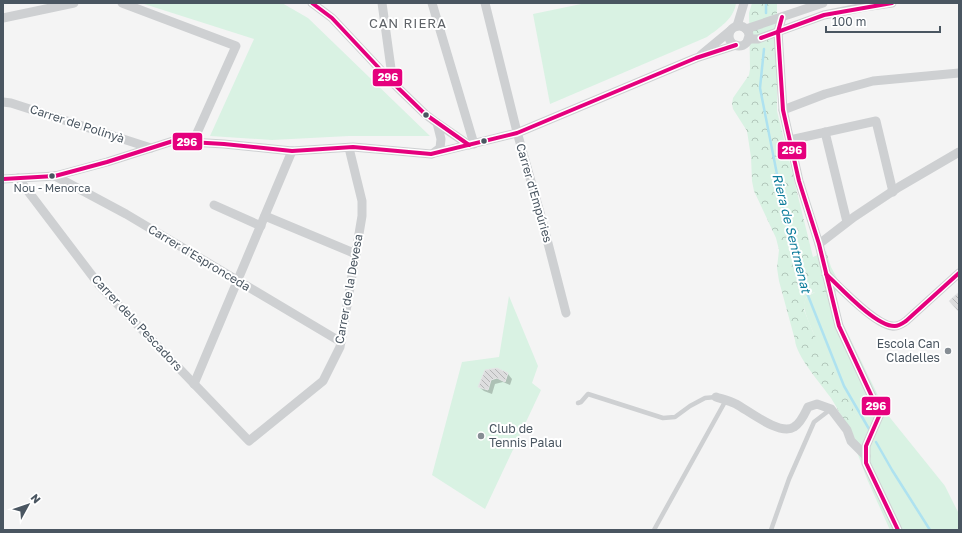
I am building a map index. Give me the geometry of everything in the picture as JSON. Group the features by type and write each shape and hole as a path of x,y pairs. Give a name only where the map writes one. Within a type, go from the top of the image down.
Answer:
{"street":[{"path":"3,18 74,3"},
{"path":"122,3 236,46 193,142"},
{"path":"312,3 332,18 393,83 437,123 471,144"},
{"path":"382,3 393,83"},
{"path":"432,3 471,144"},
{"name":"Carrer d'Empúries","path":"485,3 517,133 566,312"},
{"path":"736,45 730,40 733,28 744,3"},
{"path":"746,29 823,3"},
{"path":"748,39 758,40 824,15 892,3"},
{"path":"782,17 778,32 783,110 799,181 819,244 839,326 880,414 866,446 866,463 898,530"},
{"path":"3,179 55,176 107,162 173,141 224,144 292,151 349,148 431,154 517,133 696,58 736,45 744,44 748,39 749,34 742,26 733,28 696,58"},
{"path":"783,110 825,94 873,81 959,73"},
{"name":"Carrer de Polinyà","path":"3,102 11,103 152,148"},
{"path":"790,140 876,121 892,192"},
{"path":"431,154 440,148 441,139 437,123"},
{"path":"825,132 847,222"},
{"name":"Carrer de la Devesa","path":"249,440 323,381 340,348 362,216 362,201 349,148"},
{"path":"194,384 292,151"},
{"path":"819,244 847,222 892,192 959,152"},
{"name":"Carrer d'Espronceda","path":"55,176 126,214 341,342"},
{"name":"Carrer dels Pescadors","path":"18,178 100,286 249,440"},
{"path":"214,205 261,226"},
{"path":"265,216 356,254"},
{"path":"826,274 860,307 886,325 898,326 906,321 959,273"},
{"path":"716,397 735,404 777,428 788,429 794,427 808,407 817,404 831,409 846,430 851,441 866,456"}],"lane":[{"path":"578,403 588,394 663,418 675,417 690,406 705,398 716,397"},
{"path":"654,530 726,400"},
{"path":"771,530 789,479 814,422 831,409"}],"green space":[{"path":"141,3 282,3 308,18 430,136 349,136 272,140 210,136 254,39"},
{"path":"586,3 736,3 735,9 729,18 721,27 707,37 550,104 533,14"},
{"path":"752,3 777,3 777,111 813,257 826,251 831,267 840,284 835,294 829,295 824,292 815,292 810,294 806,298 804,310 813,332 856,415 857,422 853,426 847,425 831,398 804,362 796,347 779,281 777,268 779,250 776,238 754,191 747,131 733,109 733,98 749,75 749,13"},
{"path":"815,292 824,292 829,295 887,414 945,486 959,514 959,530 890,530 867,479 847,425 856,415 810,326 804,305 805,300"},
{"name":"Club de Tennis Palau","path":"509,296 538,366 532,383 541,390 485,509 432,475 462,362 499,357"}],"building":[{"path":"959,292 959,312 949,301"},
{"path":"497,368 508,373 505,382 497,378 491,380 488,390 478,387 485,370"}],"waterway":[{"name":"Riera de Sentmenat","path":"766,3 766,13"},
{"name":"Riera de Sentmenat","path":"764,49 760,88 786,220 805,288 844,386 869,429"},
{"name":"Riera de Sentmenat","path":"876,442 930,530"}],"transit line":[{"name":"296","path":"312,3 332,18 393,83 425,114 469,145"},
{"name":"296","path":"761,38 824,15 892,3"},
{"name":"296","path":"782,17 778,32 783,110 799,181 819,244 839,326 880,414 866,446 866,463 898,530"},
{"name":"296","path":"3,179 55,176 107,162 173,141 224,144 292,151 353,147 431,154 517,133 696,58 736,45"},
{"name":"296","path":"826,274 859,305 878,320 887,325 895,326 906,321 959,273"}],"place":[{"name":"Nou - Menorca","path":"52,176"},
{"name":"Escola Can Cladelles","path":"948,351"},
{"name":"Club de Tennis Palau","path":"481,436"}],"district":[{"name":"CAN RIERA","path":"408,23"}]}
